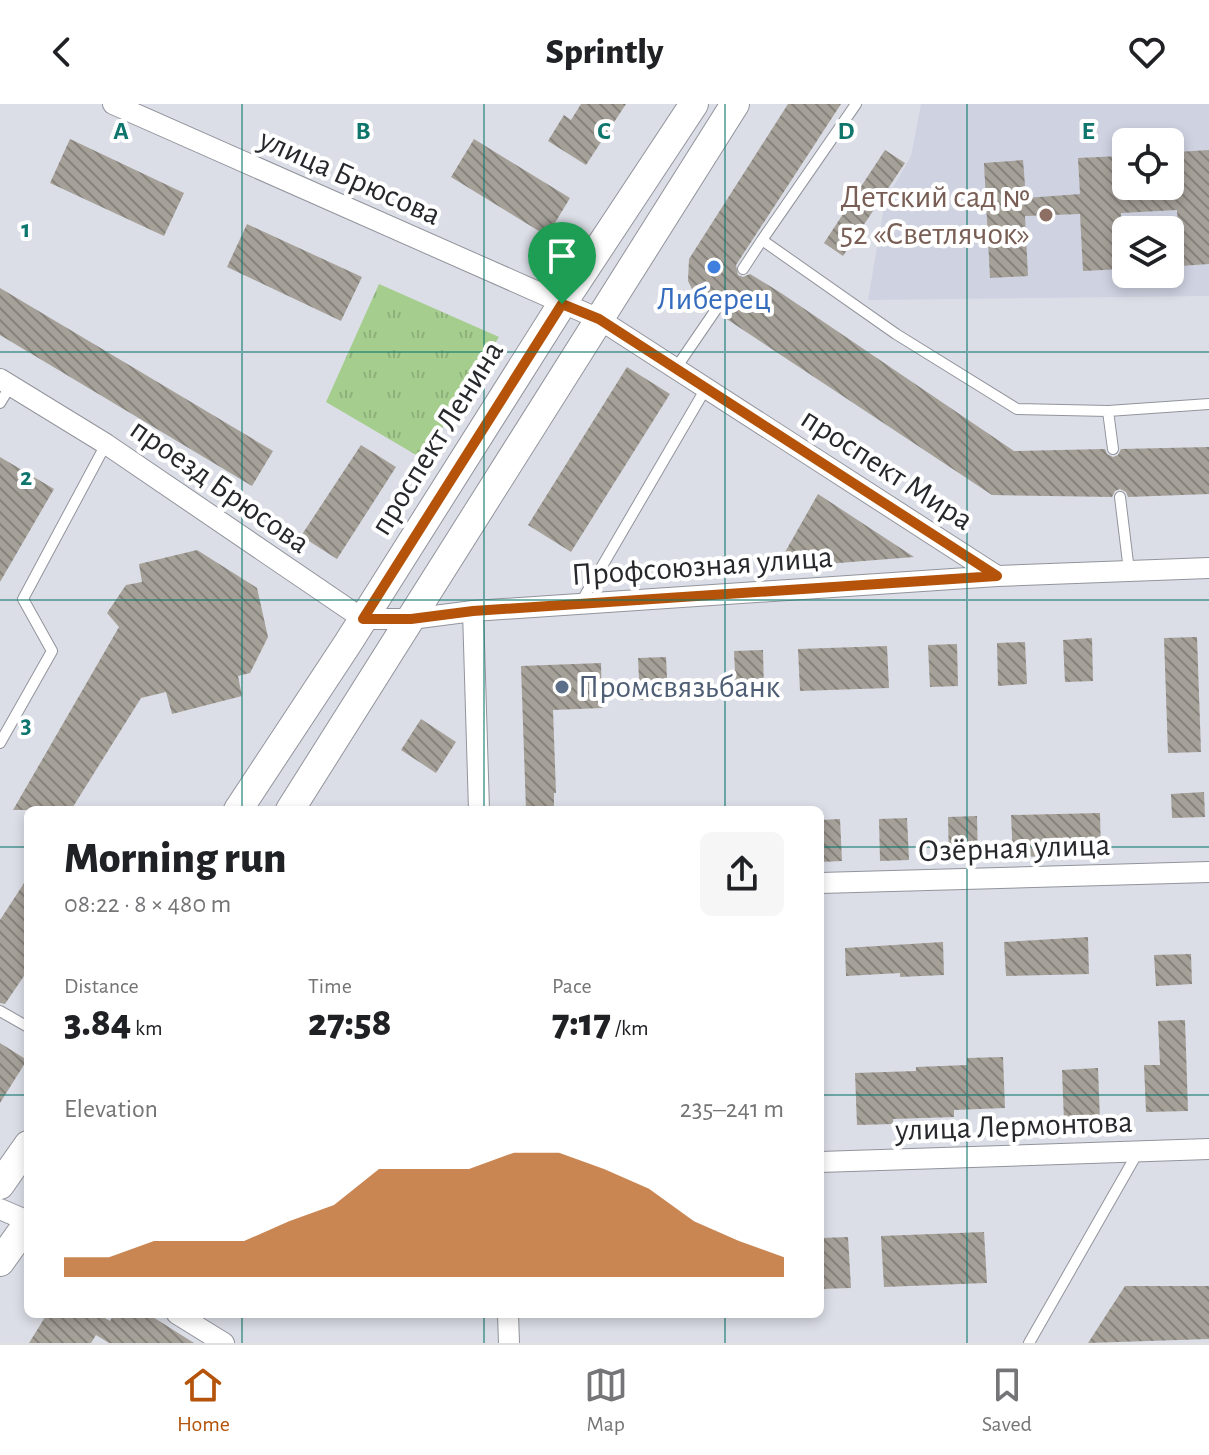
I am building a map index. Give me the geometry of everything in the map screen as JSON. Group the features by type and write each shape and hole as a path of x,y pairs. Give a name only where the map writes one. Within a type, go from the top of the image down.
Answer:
{"main road":[{"name":"проспект Ленина","path":"241,806 694,104"},
{"path":"293,806 735,104"},
{"path":"0,1185 24,1151"},
{"path":"0,1262 24,1228"}],"street":[{"name":"улица Брюсова","path":"113,104 562,304"},
{"name":"проспект Мира","path":"562,304 599,319 997,576"},
{"name":"проезд Брюсова","path":"6,382 106,444 363,619"},
{"path":"997,576 1209,568"},
{"name":"Профсоюзная улица","path":"411,619 473,611 997,576"},
{"path":"473,611 479,806"},
{"path":"363,619 411,619"},
{"name":"Озёрная улица","path":"824,883 1209,872"},
{"name":"улица Лермонтова","path":"824,1162 1209,1149"},
{"path":"0,1209 24,1220"},
{"path":"183,1318 224,1343"},
{"path":"508,1318 509,1343"}],"lane":[{"path":"743,269 783,206 856,104"},
{"path":"762,240 896,334 1017,409 1108,411 1209,404"},
{"path":"676,368 715,311"},
{"path":"0,403 6,382"},
{"path":"579,605 706,388"},
{"path":"1108,411 1113,449"},
{"path":"0,743 52,651 23,599 106,444"},
{"path":"1120,497 1129,571"},
{"path":"0,1011 24,1025"},
{"path":"1029,1343 1138,1152"}],"shaded area":[{"name":"Детский сад № 52 «Светлячок»","path":"921,104 1209,104 1209,296 868,300 885,201 911,156"}],"green space":[{"path":"379,284 499,337 423,459 326,402"}],"building":[{"path":"581,104 626,104 586,165 548,141 564,115 571,120"},
{"path":"788,104 841,104 736,265 738,275 743,277 750,274 781,293 1014,451 1105,449 1113,457 1121,449 1209,447 1209,494 1128,497 1120,489 1112,497 992,495 722,316 719,304 708,306 696,297 688,281 689,259"},
{"path":"70,139 184,193 164,236 50,183"},
{"path":"474,139 570,198 547,236 451,177"},
{"path":"885,150 905,163 843,256 824,243"},
{"path":"1209,150 1209,264 1184,266 1184,216 1177,216 1177,210 1112,216 1112,270 1083,271 1080,214 1025,216 1028,276 990,278 984,163 1023,160 1026,198 1080,194 1078,158 1112,156 1112,200 1184,200 1184,152"},
{"path":"247,224 362,277 341,321 227,267"},
{"path":"0,288 273,451 252,486 0,335"},
{"path":"627,367 670,394 571,552 528,525"},
{"path":"361,445 396,467 337,559 301,536"},
{"path":"0,457 54,489 0,582"},
{"path":"818,494 914,557 776,568"},
{"path":"197,550 257,588 268,637 250,673 238,676 242,696 172,714 166,692 141,698 74,806 24,806 24,810 13,810 119,627 107,613 126,585 142,582 139,564"},
{"path":"1197,637 1201,752 1168,753 1164,638"},
{"path":"1092,638 1093,681 1065,682 1063,640"},
{"path":"1025,642 1027,684 998,686 997,643"},
{"path":"957,644 958,686 930,687 928,645"},
{"path":"887,646 889,688 800,691 798,649"},
{"path":"763,650 764,692 736,693 734,651"},
{"path":"666,657 668,699 640,700 638,658"},
{"path":"601,663 602,708 553,710 554,806 526,806 521,666"},
{"path":"421,719 456,742 436,773 401,750"},
{"path":"1204,792 1205,817 1172,818 1171,794"},
{"path":"1100,813 1101,855 1013,857 1011,815"},
{"path":"977,816 978,858 949,859 948,817"},
{"path":"907,818 909,860 880,861 879,819"},
{"path":"840,819 842,861 824,862 824,820"},
{"path":"24,883 24,976 5,1004 0,1003 0,920"},
{"path":"1088,937 1089,974 1006,976 1004,942"},
{"path":"943,942 944,975 900,977 900,973 846,976 845,948"},
{"path":"1191,954 1192,984 1156,986 1154,955"},
{"path":"1185,1020 1188,1111 1146,1112 1144,1065 1160,1065 1158,1021"},
{"path":"0,1043 24,1058 24,1065 0,1103"},
{"path":"1003,1057 1005,1108 954,1110 954,1117 893,1119 893,1124 857,1125 855,1073 916,1071 916,1067 967,1065 967,1058"},
{"path":"1098,1068 1100,1120 1064,1121 1062,1070"},
{"path":"984,1232 987,1283 884,1287 881,1236"},
{"path":"848,1237 851,1288 824,1289 824,1238"},
{"path":"1125,1286 1209,1286 1209,1339 1088,1343"},
{"path":"45,1318 105,1318 110,1321 112,1318 154,1318 194,1343 109,1343 96,1335 91,1343 29,1343"}],"place":[{"name":"Детский сад № 52 «Светлячок»","path":"1046,215"},
{"name":"Либерец","path":"714,267"},
{"name":"Промсвязьбанк","path":"562,687"}],"route":[{"path":"562,304 599,319 997,576 473,611 411,619 363,619 562,304"}]}
